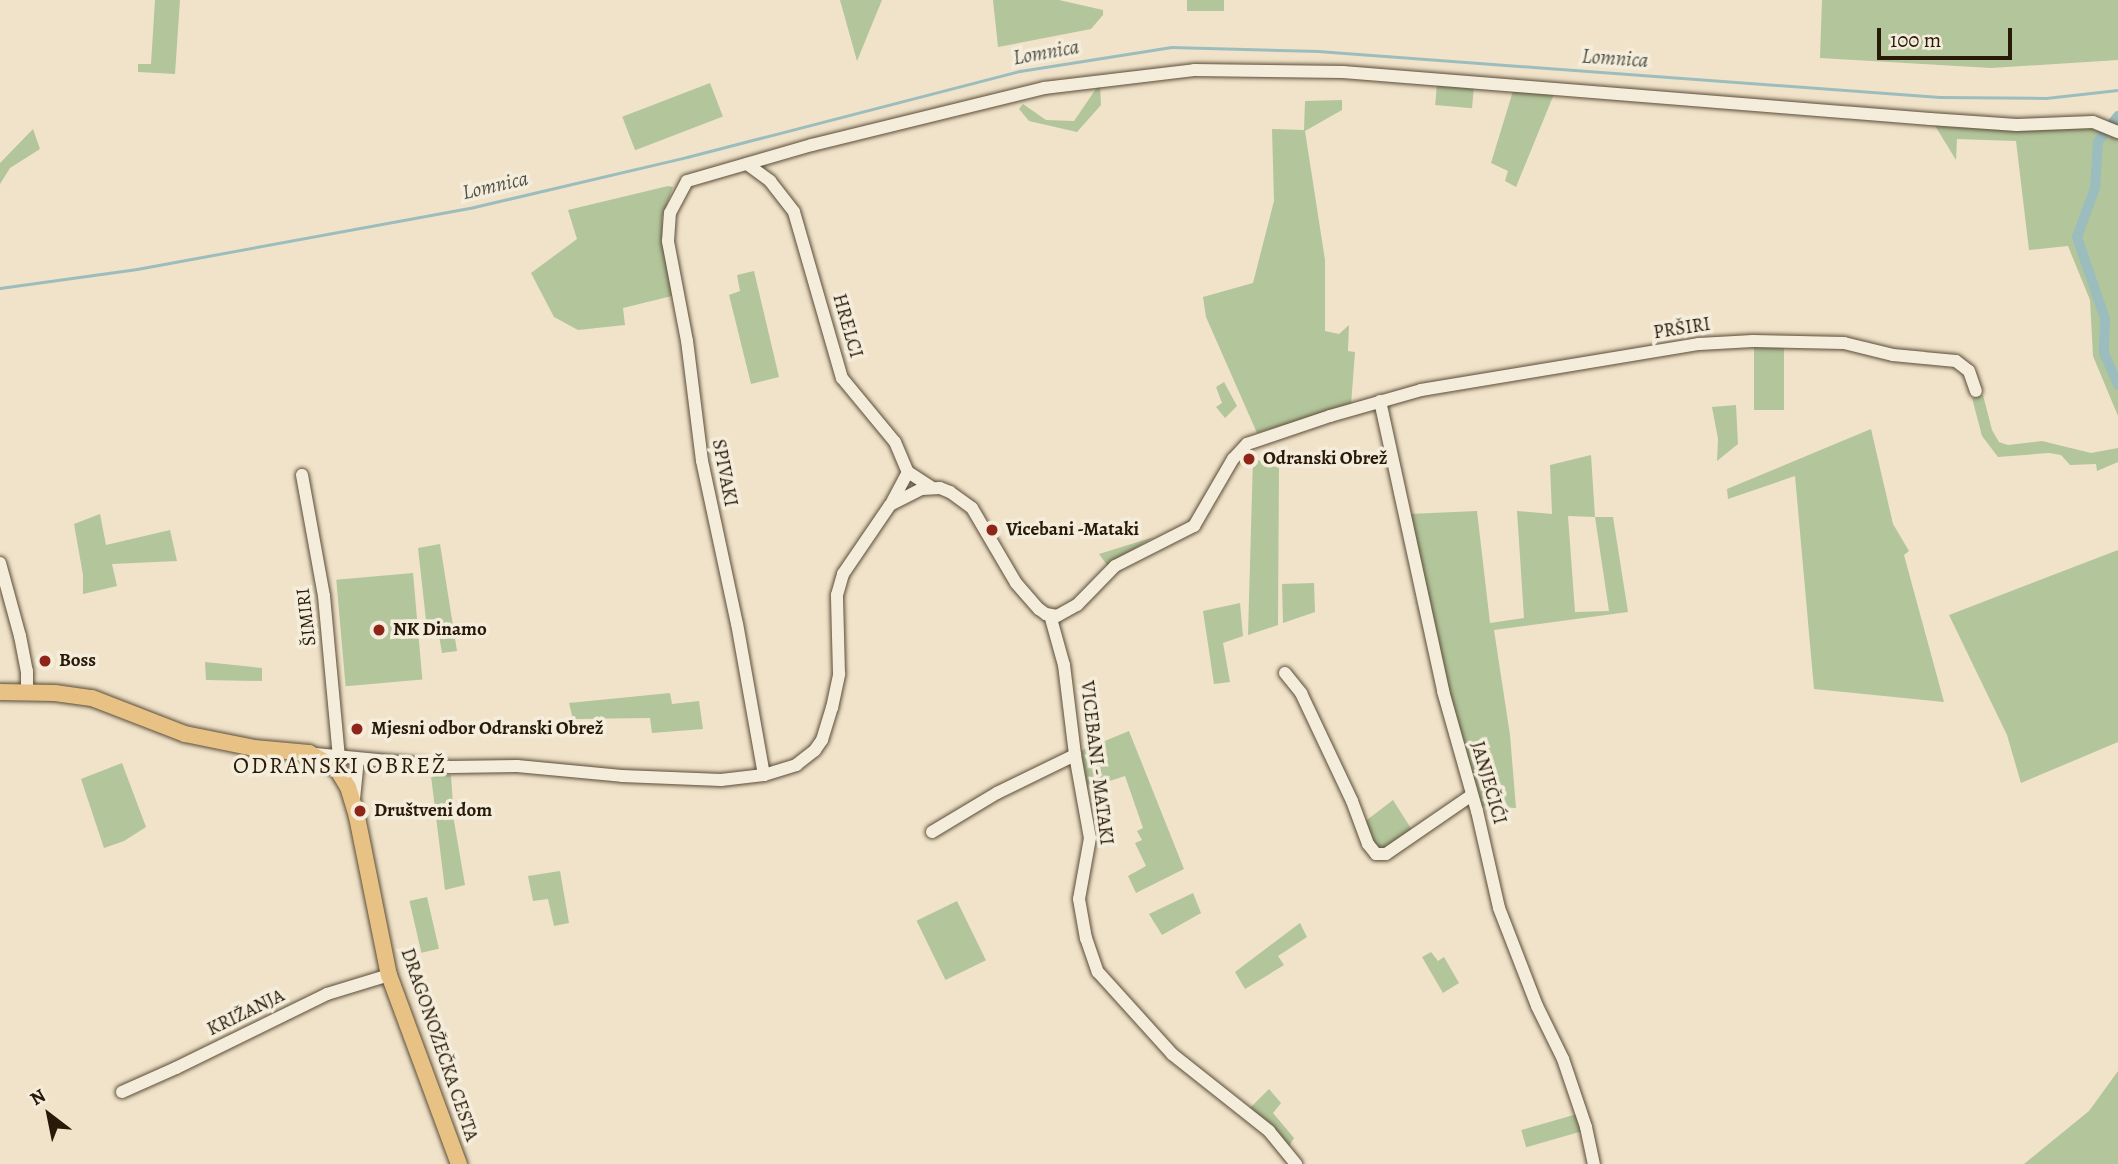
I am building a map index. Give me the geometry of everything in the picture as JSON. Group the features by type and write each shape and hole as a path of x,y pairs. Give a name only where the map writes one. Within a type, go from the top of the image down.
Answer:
{"main road":[{"path":"0,692 92,698 185,734 254,748 310,753"},
{"name":"DRAGONOŽEČKA CESTA","path":"310,753 325,760 340,773 354,806 389,975 459,1164"}],"street":[{"path":"747,164 1044,88 1148,73 1207,70 1343,72 1930,119 2100,125 2118,132"},
{"name":"SPIVAKI","path":"747,164 687,181 670,213 670,256 687,341 703,467 737,624 764,775"},
{"name":"HRELCI","path":"747,164 756,168 783,195 794,212 838,368 850,389 895,442 908,472"},
{"name":"PRŠIRI","path":"1050,615 1062,615 1077,605 1115,566 1194,526 1233,459 1247,444 1380,401 1453,384 1699,344 1753,341 1844,343 1893,355 1956,361 1969,371 1976,391"},
{"name":"JANJEČIĆI","path":"1380,401 1443,691 1508,934 1563,1059 1586,1126 1594,1164"},
{"path":"310,753 450,767 517,766 622,776 721,780 764,775 796,765 815,750 822,740 839,674 839,584 849,561 890,505 908,472 931,487 950,492 972,508 1016,583 1039,608 1050,615"},
{"name":"ŠIMIRI","path":"302,475 324,596 340,757"},
{"path":"890,505 931,487"},
{"path":"0,563 20,636 27,671 27,692"},
{"name":"VICEBANI - MATAKI","path":"1050,615 1064,665 1090,844 1080,888 1080,908 1097,972 1184,1066 1269,1131 1296,1164"},
{"path":"1285,673 1301,693 1352,800 1368,845 1376,855 1386,853 1472,795"},
{"path":"932,832 997,793 1075,755"},
{"path":"354,806 358,759"},
{"name":"KRIŽANJA","path":"122,1092 327,994 389,975"}],"green space":[{"path":"155,0 180,0 175,74 138,72 138,64 151,64"},
{"path":"840,0 882,0 857,61"},
{"path":"993,0 1059,0 1103,10 1103,15 1091,29 998,47"},
{"path":"1187,0 1224,0 1224,11 1187,11"},
{"path":"1822,0 2118,0 2118,60 1991,68 1820,58"},
{"path":"710,83 723,117 635,150 622,117"},
{"path":"1100,83 1101,105 1077,132 1029,121 1019,109 1023,104 1046,120 1074,121"},
{"path":"1437,84 1474,87 1472,108 1435,105"},
{"path":"1513,91 1554,94 1516,187 1505,181 1508,171 1491,163"},
{"path":"1342,100 1342,110 1305,131 1325,260 1325,331 1339,334 1349,325 1348,351 1355,352 1351,405 1257,433 1206,317 1203,297 1253,283 1274,201 1272,129 1304,130 1305,101"},
{"path":"1934,124 2099,127 2118,136 2118,416 2093,356 2090,300 2068,246 2029,250 2016,141 1957,139 1956,160"},
{"path":"33,129 40,149 10,168 0,184 0,163"},
{"path":"673,187 662,218 663,236 676,295 623,308 625,325 578,330 554,317 531,273 577,239 568,210"},
{"path":"754,271 779,377 751,384 729,295 740,291 737,275"},
{"path":"1754,346 1784,346 1784,410 1754,410"},
{"path":"1224,382 1237,406 1225,418 1216,407 1222,403 1216,387"},
{"path":"1983,395 1992,430 1999,442 2008,445 2042,441 2091,453 2118,448 2118,462 2097,471 2096,464 2070,465 2061,455 2049,453 1998,457 1982,436 1972,398"},
{"path":"1736,405 1738,444 1717,461 1718,439 1712,407"},
{"path":"1871,429 1893,524 1909,551 1904,555 1944,702 1814,689 1795,476 1728,499 1727,489"},
{"path":"1591,455 1595,517 1613,517 1628,612 1494,630 1510,735 1516,808 1479,806 1454,724 1409,514 1477,511 1490,623 1524,618 1517,511 1552,514 1550,465","holes":["1568,516 1595,517 1609,611 1575,612"]},
{"path":"1253,458 1279,468 1278,625 1248,635"},
{"path":"100,514 106,545 170,530 177,561 112,564 117,586 83,594 83,575 74,524"},
{"path":"1154,537 1107,565 1099,554"},
{"path":"440,544 457,651 442,653 436,619 426,620 418,548"},
{"path":"2118,550 2118,742 2021,783 2007,735 1949,615"},
{"name":"NK Dinamo","path":"413,573 422,680 346,686 336,580"},
{"path":"1314,583 1315,612 1283,623 1282,584"},
{"path":"1240,603 1243,636 1223,643 1230,682 1214,684 1203,611"},
{"path":"205,662 262,668 262,681 206,680"},
{"path":"670,693 672,704 699,701 703,729 652,733 650,718 573,719 569,703"},
{"path":"1129,731 1184,869 1136,893 1128,876 1146,866 1135,843 1142,840 1137,831 1143,828 1125,776 1085,789 1078,752"},
{"path":"122,763 146,827 124,841 104,848 81,779"},
{"path":"451,775 454,821 465,885 445,890 431,776"},
{"path":"1393,800 1412,830 1378,852 1363,823"},
{"path":"560,871 569,923 554,926 548,899 533,901 528,876"},
{"path":"1193,893 1201,913 1162,935 1149,914"},
{"path":"427,897 439,949 421,953 409,901"},
{"path":"957,901 986,960 945,980 917,921"},
{"path":"1300,923 1307,937 1278,956 1284,965 1245,989 1235,972"},
{"path":"1431,952 1438,961 1444,957 1459,983 1443,993 1422,957"},
{"path":"2118,1071 2118,1164 2024,1164 2089,1111"},
{"path":"1269,1089 1281,1103 1273,1113 1294,1138 1289,1146 1248,1110"},
{"path":"1577,1114 1582,1131 1526,1147 1521,1130"}],"waterway":[{"name":"Lomnica","path":"0,288 137,269 474,207 687,157 1020,71 1171,47 1318,51 1939,97 2046,98 2118,90"},
{"path":"2118,116 2098,142 2095,188 2077,237 2105,319 2104,353 2118,385"}],"place":[{"name":"Odranski Obrež","path":"1249,459"},
{"name":"Vicebani -Mataki","path":"992,530"},
{"name":"NK Dinamo","path":"379,630"},
{"name":"Boss","path":"45,661"},
{"name":"Mjesni odbor Odranski Obrež","path":"357,729"},
{"name":"Društveni dom","path":"360,811"}],"district":[{"name":"ODRANSKI OBREŽ","path":"340,766"}]}
